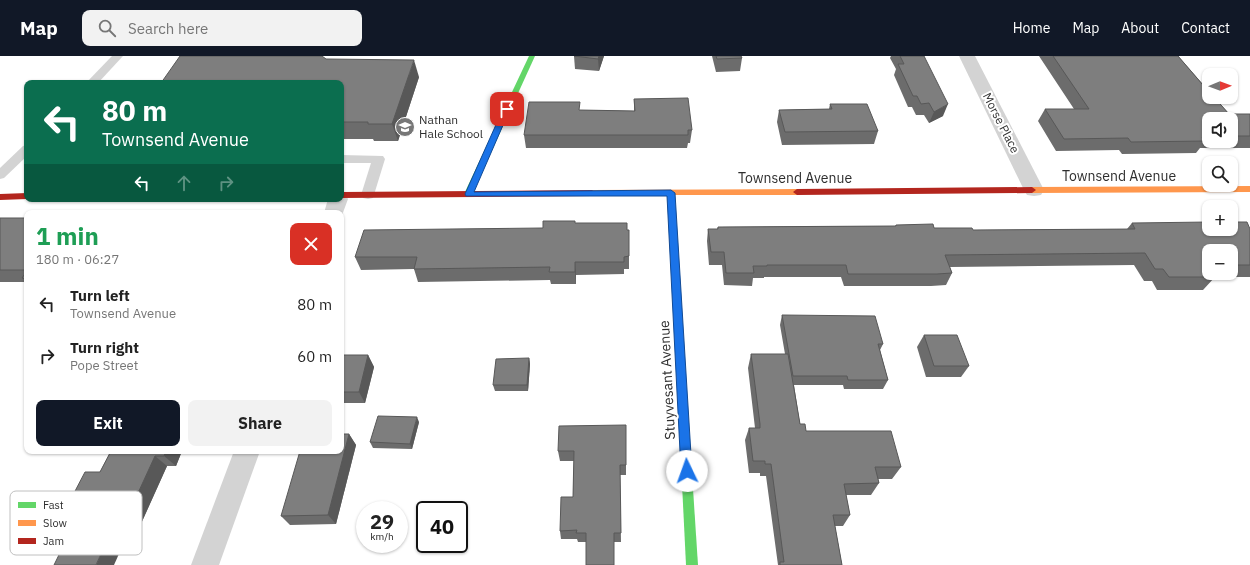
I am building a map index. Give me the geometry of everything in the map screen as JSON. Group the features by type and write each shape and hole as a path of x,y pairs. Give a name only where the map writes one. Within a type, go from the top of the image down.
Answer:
{"main road":[{"path":"468,194 532,56"},
{"name":"Townsend Avenue","path":"344,195 1250,189"},
{"name":"Stuyvesant Avenue","path":"671,193 692,565"},
{"path":"0,197 24,196"}],"street":[{"name":"Morse Place","path":"967,56 1034,190"},
{"path":"205,565 246,454"}],"lane":[{"path":"95,80 118,56"},
{"path":"0,175 24,152"},
{"path":"344,158 379,159 368,195"}],"building":[{"path":"180,56 322,56 326,59 414,60 392,124 344,122 344,80 163,80"},
{"path":"574,56 599,56 598,59"},
{"path":"716,56 741,56 742,58 717,59"},
{"path":"900,56 924,56 948,104 934,112 929,103 921,104 917,96 913,96 898,64 904,64"},
{"path":"1053,56 1178,56 1202,84 1202,104 1220,104 1227,112 1202,112 1202,141 1131,142 1128,138 1064,139 1045,109 1089,109"},
{"path":"688,98 692,130 688,130 688,135 524,135 529,102 580,102 579,110 635,111 634,99"},
{"path":"830,104 867,104 878,131 785,132 779,110 832,109"},
{"path":"1238,114 1250,114 1250,136 1238,136"},
{"path":"0,218 24,218 24,270 0,270"},
{"path":"543,221 575,221 575,223 627,223 627,230 629,230 629,256 624,257 624,262 575,262 575,272 549,272 550,267 414,269 417,257 355,257 364,230 543,228"},
{"path":"1202,222 1202,236 1238,236 1238,222 1247,222 1250,229 1250,265 1238,265 1238,244 1202,244 1202,277 1169,277 1163,269 1155,269 1145,253 945,255 952,273 937,274 848,274 846,265 767,265 753,266 754,273 726,273 724,252 711,252 708,229 718,229 718,227 896,226 933,224 934,228 972,228 973,230 1135,229 1132,223"},
{"path":"782,315 875,316 883,344 878,344 888,380 848,380 847,376 793,376"},
{"path":"924,335 957,335 969,366 934,366"},
{"path":"751,354 788,354 800,424 805,424 806,431 891,431 901,467 875,467 879,483 844,484 850,515 833,515 842,565 780,565 780,562 784,562 771,464 765,464 765,461 753,461 749,428 760,428 760,424"},
{"path":"344,355 368,355 359,392 344,392"},
{"path":"529,358 527,385 493,385 496,359"},
{"path":"378,416 417,417 410,444 370,442"},
{"path":"626,425 626,465 620,465 621,533 614,533 614,565 586,565 586,533 576,533 577,530 560,531 561,497 573,497 574,451 558,451 559,426"},
{"path":"344,434 349,434 344,453"},
{"path":"109,454 165,454 164,456 155,456 139,491 75,491 85,472 100,472"},
{"path":"299,454 344,454 328,515 281,516"},
{"path":"59,555 100,555 96,565 54,565"}],"traffic: fast":[{"path":"468,194 532,56"},
{"path":"685,443 692,565"}],"traffic: slow":[{"path":"1032,190 1250,189"},
{"path":"592,193 797,192"},
{"path":"671,193 685,443"}],"traffic: jam":[{"path":"797,192 1032,190"},
{"path":"344,195 592,193"},
{"path":"0,197 24,196"}],"place":[{"name":"Nathan Hale School","path":"405,127"}],"route":[{"path":"507,109 468,194 671,193 687,471"}]}
